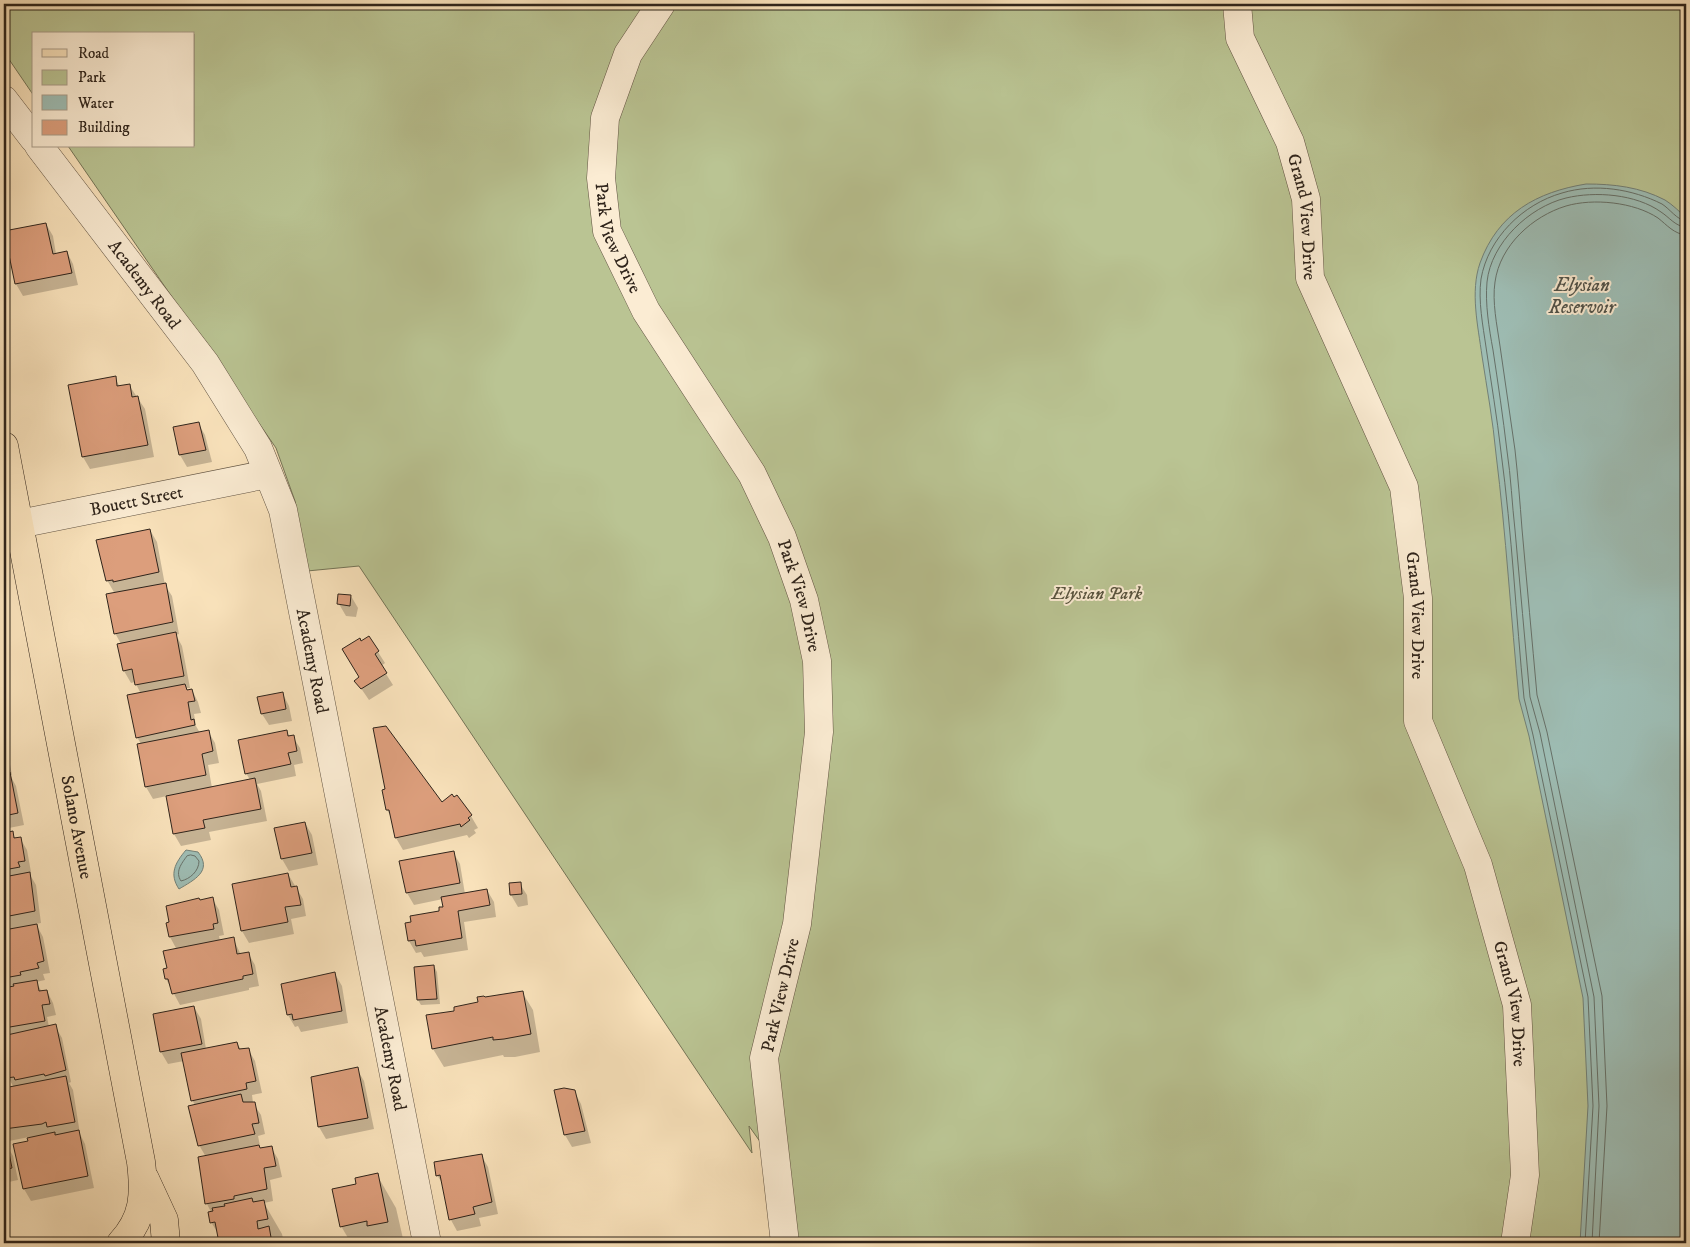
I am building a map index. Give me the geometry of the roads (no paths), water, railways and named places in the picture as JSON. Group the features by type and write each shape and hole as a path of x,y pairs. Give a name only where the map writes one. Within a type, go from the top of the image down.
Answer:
{"main road":[{"name":"Solano Avenue","path":"4,446 11,526 142,1174 142,1208 132,1231 121,1243"},
{"path":"142,1174 164,1220 166,1243"}],"street":[{"name":"Park View Drive","path":"660,4 628,54 605,118 601,178 607,231 646,311 752,474 782,537 804,600 817,661 819,732 797,924 764,1058 785,1243"},
{"name":"Grand View Drive","path":"1237,4 1240,38 1290,142 1306,199 1310,278 1404,488 1418,598 1418,721 1478,865 1517,1006 1525,1175 1515,1243"},
{"path":"4,100 32,136"},
{"name":"Academy Road","path":"41,148 205,363 258,448 283,510 427,1243"},
{"name":"Bouett Street","path":"11,526 268,474"}],"water":[{"name":"Elysian Reservoir","path":"1586,184 1617,186 1646,192 1665,200 1686,218 1686,1243 1580,1243 1588,1106 1583,998 1529,736 1519,699 1500,484 1476,309 1477,274 1480,263 1497,231 1521,208 1536,199"},
{"path":"186,850 198,852 202,859 203,870 196,878 179,889 174,873 176,864"}],"park label":[{"name":"Elysian Park","path":"1097,593"}]}
